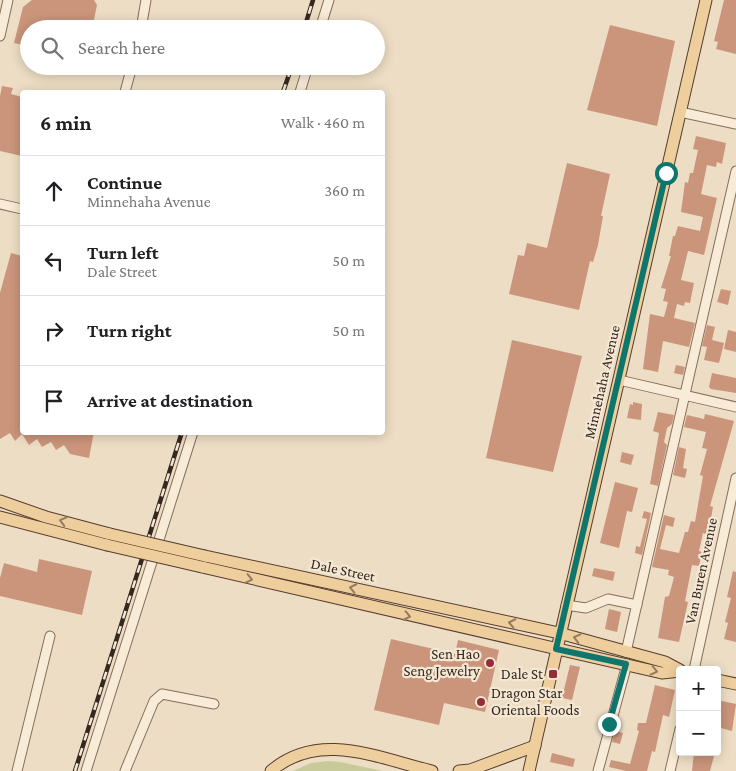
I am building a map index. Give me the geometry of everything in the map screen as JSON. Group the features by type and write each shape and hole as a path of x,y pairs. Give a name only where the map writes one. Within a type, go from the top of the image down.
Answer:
{"main road":[{"name":"Minnehaha Avenue","path":"529,771 706,0"},
{"name":"Dale Street","path":"0,501 109,540"},
{"name":"Dale Street","path":"0,517 204,562 662,674 676,672"},
{"name":"Dale Street","path":"204,562 560,633 665,662 676,669"},
{"path":"721,681 736,684"},
{"path":"459,771 470,770 534,746"},
{"path":"271,771 281,763 302,752 331,748 432,771"}],"street":[{"path":"0,36 8,0"},
{"path":"143,20 146,0"},
{"path":"323,20 329,0"},
{"path":"126,90 130,75"},
{"path":"301,90 305,75"},
{"path":"680,112 736,124"},
{"path":"626,652 736,172"},
{"path":"0,204 20,209"},
{"path":"618,380 736,406"},
{"path":"86,771 192,435"},
{"name":"Van Buren Avenue","path":"695,666 736,478"},
{"path":"566,605 586,608 608,599 637,605"},
{"path":"17,771 50,636"},
{"path":"598,771 626,664"},
{"path":"125,771 154,701 162,694 214,704"},
{"path":"670,771 676,746"}],"green space":[{"path":"328,761 383,771 293,771 311,763"}],"building":[{"path":"32,0 94,0 97,5 94,20 20,20 20,44 14,43 23,7"},
{"path":"724,0 736,0 736,54 716,49 718,42 714,41"},
{"path":"610,25 675,41 657,126 587,110"},
{"path":"2,86 13,88 11,94 20,96 20,156 0,151 0,96"},
{"path":"696,136 726,143 722,164 717,162 716,167 707,165 701,194 717,198 704,255 688,251 681,280 694,283 690,303 685,302 684,306 677,304 674,318 695,323 689,347 663,341 658,372 643,369 650,314 664,317 668,302 663,301 666,289 661,288 671,256 669,256 673,236 675,236 678,226 700,231 703,217 681,212 685,182 688,183 690,173 693,173 698,150 693,149"},
{"path":"567,163 610,174 601,216 603,216 598,245 593,262 590,261 579,310 509,294 518,255 524,256 527,243 547,248"},
{"path":"11,253 20,255 21,435 15,441 10,433 0,439 0,293"},
{"path":"721,289 731,291 728,305 717,302"},
{"path":"707,325 715,327 712,340 724,343 719,363 704,360 707,347 702,346"},
{"path":"728,330 736,332 736,352 724,349"},
{"path":"512,340 582,356 553,472 486,458"},
{"path":"676,365 685,367 683,375 674,373"},
{"path":"712,373 736,378 736,393 711,389 709,387"},
{"path":"633,402 642,404 641,420 627,418 630,404 633,405"},
{"path":"658,412 674,415 672,424 667,428 664,442 667,445 658,486 650,484 659,433 653,431"},
{"path":"705,414 734,421 710,506 713,507 708,535 703,533 699,551 702,552 699,566 692,565 685,601 688,602 679,642 658,638 665,597 669,596 674,577 668,575 669,570 652,567 664,515 675,518 673,527 666,525 660,549 679,553 685,532 688,532 691,521 695,522 703,476 700,475 707,449 702,448 706,432 684,427 687,415 704,419"},
{"path":"23,435 93,435 89,458 70,454 64,445 56,450 51,442 42,447 37,439 29,445"},
{"path":"679,447 686,449 683,468 687,469 685,478 673,475"},
{"path":"622,452 634,455 631,465 620,462"},
{"path":"615,482 638,488 632,512 627,511 619,548 600,543"},
{"path":"644,511 651,513 642,555 635,553 636,546 640,547 647,519 642,518"},
{"path":"39,559 92,571 82,615 0,596 0,578 4,563 37,572"},
{"path":"594,568 615,572 613,581 592,576"},
{"path":"733,571 736,572 736,642 724,639 728,623 725,622 731,598 727,597"},
{"path":"609,609 621,612 617,632 605,629"},
{"path":"391,639 455,654 458,640 499,650 485,712 444,703 439,725 374,710"},
{"path":"570,665 580,667 572,700 562,698"},
{"path":"655,685 675,690 669,717 663,715 655,752 652,751 647,771 626,771 609,767 611,760 630,764 639,731 637,730 638,723 646,723"},
{"path":"721,701 736,704 732,731 721,728"},
{"path":"615,731 623,733 620,744 612,742"},
{"path":"552,753 575,759 573,767 550,762"},
{"path":"694,756 714,756 710,771 692,771"}],"railway":[{"path":"307,20 313,0"},
{"path":"284,90 289,75"},
{"path":"75,771 181,435"}],"place":[{"name":"Sen Hao Seng Jewelry","path":"490,663"},
{"name":"Dale St","path":"553,674"},
{"name":"Dragon Star Oriental Foods","path":"481,702"}],"route":[{"path":"609,724 625,675 626,664 556,649 666,173"}]}
